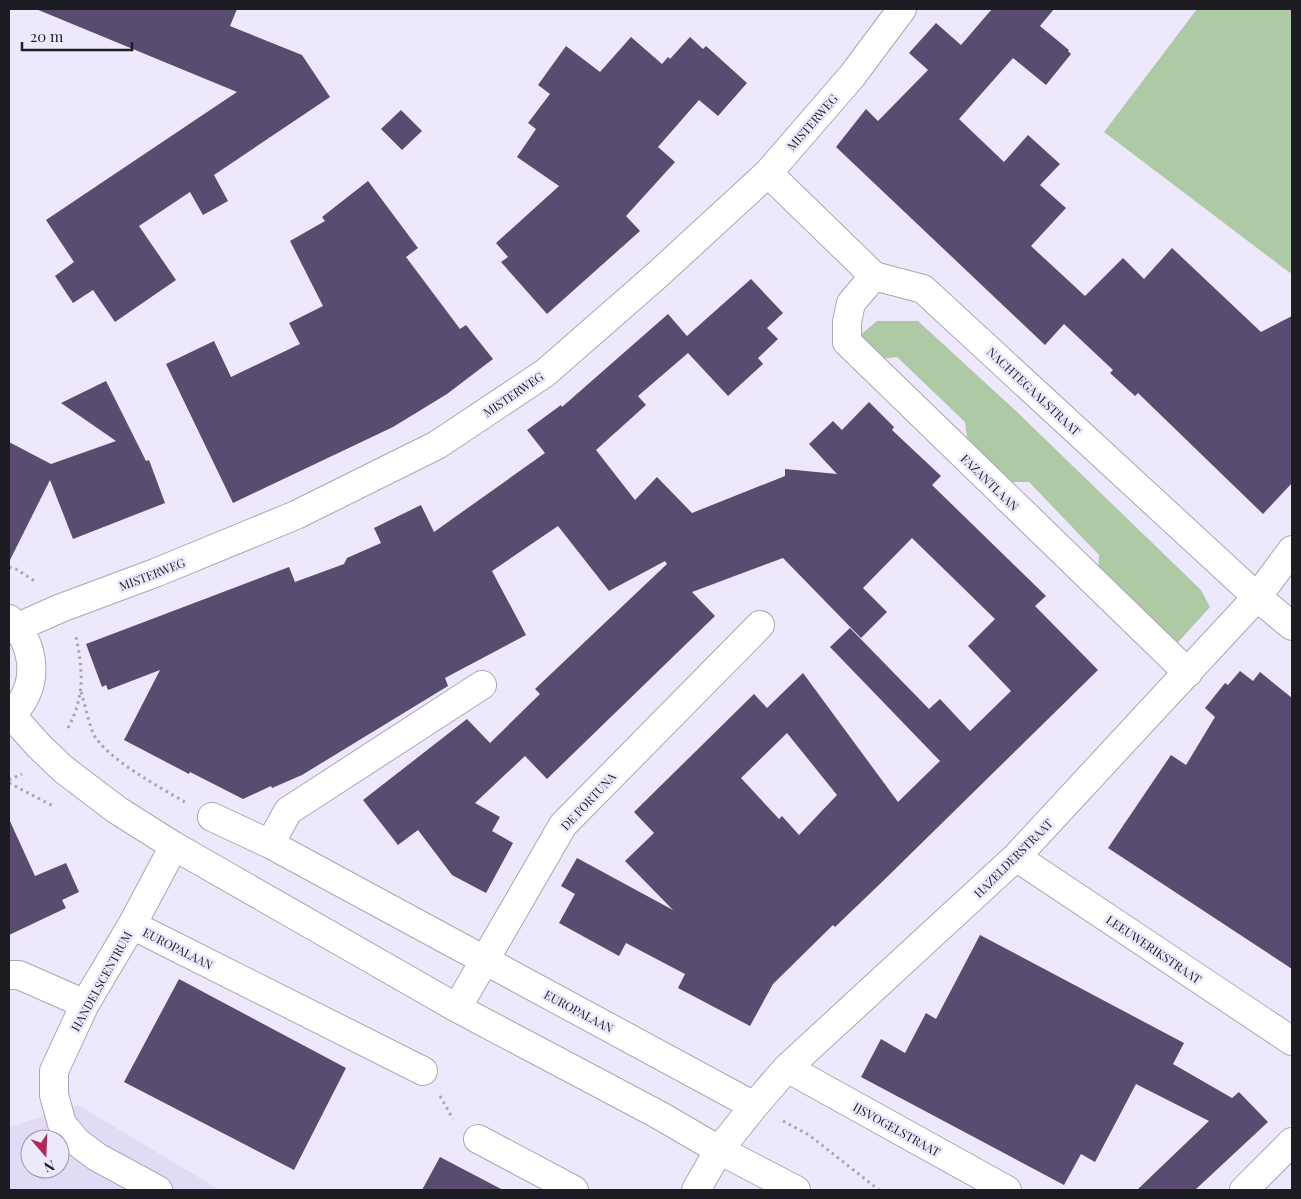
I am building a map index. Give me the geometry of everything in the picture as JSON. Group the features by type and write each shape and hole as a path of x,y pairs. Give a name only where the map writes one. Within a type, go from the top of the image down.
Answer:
{"street":[{"name":"MISTERWEG","path":"13,623 62,608 156,573 296,515 437,445 545,373 656,276 768,173 852,76 902,9"},
{"name":"NACHTEGAALSTRAAT","path":"768,173 874,276 923,289 1257,597 1292,626"},
{"name":"FAZANTLAAN","path":"874,276 851,303 847,322 847,342 1188,674"},
{"name":"HAZELDERSTRAAT","path":"719,1150 787,1068 1016,857 1188,674 1257,597 1292,550"},
{"path":"13,623 29,648 32,673 26,697 10,717 63,769 117,810 174,846 457,1008 796,1190"},
{"name":"DE FORTUNA","path":"457,1008 564,825 760,625"},
{"path":"270,844 288,811 482,685"},
{"name":"EUROPALAAN","path":"212,817 270,844 754,1106"},
{"name":"HANDELSCENTRUM","path":"158,1190 97,1157 77,1142 62,1124 54,1095 54,1071 85,1004 132,924 174,846"},
{"name":"LEEUWERIKSTRAAT","path":"1016,857 1292,1041"},
{"name":"EUROPALAAN","path":"132,924 424,1071"},
{"path":"9,975 19,975 85,1004"},
{"name":"IJSVOGELSTRAAT","path":"787,1068 1007,1190"},
{"path":"478,1139 574,1190"},
{"path":"1244,1190 1292,1142"},
{"path":"696,1190 719,1150"}],"path":[{"path":"80,692 94,734 110,754 152,784 212,817"},
{"path":"424,1071 456,1123 478,1139"},
{"path":"754,1106 809,1135 880,1190"}],"shaded area":[{"path":"78,1105 220,1190 9,1190 9,1127"}],"green space":[{"path":"1197,9 1292,9 1292,270 1290,273 1104,132"},
{"path":"877,321 918,321 1016,411 1201,590 1210,607 1172,649 1098,576 1099,555 1029,482 1004,482 968,445 965,422 897,357 881,359 858,337"}],"building":[{"path":"36,9 237,9 230,26 302,55 330,97 214,175 228,201 203,215 190,192 139,226 176,280 115,322 93,290 73,303 55,276 74,262 46,220 237,92"},
{"path":"992,9 1054,9 1040,26 1069,50 1071,54 1046,85 1013,58 959,119 1004,162 1028,135 1060,164 1040,185 1066,208 1031,246 1085,296 1123,258 1144,279 1172,248 1261,332 1292,316 1292,483 1263,514 1138,393 1135,396 1110,373 1113,370 1064,324 1045,345 836,147 866,109 878,121 928,70 909,53 936,23 961,45"},
{"path":"631,37 662,64 668,57 670,59 690,37 703,49 706,46 747,83 718,116 699,100 658,147 675,162 626,216 640,231 547,314 501,262 508,257 496,243 559,186 517,157 536,129 528,123 550,94 538,85 566,46 600,72"},
{"path":"401,110 422,131 402,150 381,129"},
{"path":"368,181 418,248 406,257 460,329 466,325 493,359 447,394 393,427 233,503 166,364 214,341 231,377 300,344 289,323 323,306 290,241 325,221 322,217"},
{"path":"751,279 783,313 767,328 778,339 758,358 763,364 728,396 688,353 638,396 646,405 596,450 635,500 657,477 692,513 785,476 785,469 837,474 809,444 833,421 842,430 869,402 894,427 892,430 941,476 932,485 1046,596 1035,606 1098,670 883,881 835,927 833,925 773,984 750,1026 678,988 685,974 626,943 619,956 559,923 575,894 561,886 577,858 673,910 625,861 654,833 634,812 754,694 767,708 803,673 898,802 940,761 830,647 850,628 929,709 940,699 970,731 1011,691 968,646 995,619 912,538 863,588 887,612 861,638 783,558 692,592 715,616 547,779 525,756 475,803 500,817 492,831 513,843 486,893 452,875 418,830 398,845 363,800 467,719 490,743 540,694 535,689 667,564 665,561 609,591 558,526 492,571 526,635 445,678 448,686 302,775 243,799 190,772 189,774 124,740 160,670 108,690 106,685 102,687 86,644 289,567 295,582 344,564 347,558 381,543 374,528 421,505 434,532 545,453 527,430 561,405 562,407 668,314 687,336","holes":["787,733 837,795 799,835 782,816 779,819 741,778"]},
{"path":"106,381 146,461 149,460 165,503 73,539 50,480 9,562 9,442 51,464 116,441 61,403"},
{"path":"1240,671 1253,681 1260,672 1292,698 1292,969 1108,848 1171,755 1186,765 1215,717 1205,708 1225,683 1228,685"},
{"path":"9,819 35,876 66,863 79,892 62,900 66,908 9,935"},
{"path":"980,935 1184,1043 1173,1064 1232,1098 1239,1092 1268,1122 1195,1190 1137,1190 1209,1121 1136,1084 1095,1162 1081,1154 1064,1185 861,1077 881,1039 905,1053 926,1013 936,1019"},
{"path":"179,979 346,1068 294,1170 124,1082"},
{"path":"440,1157 503,1190 422,1190"}]}
